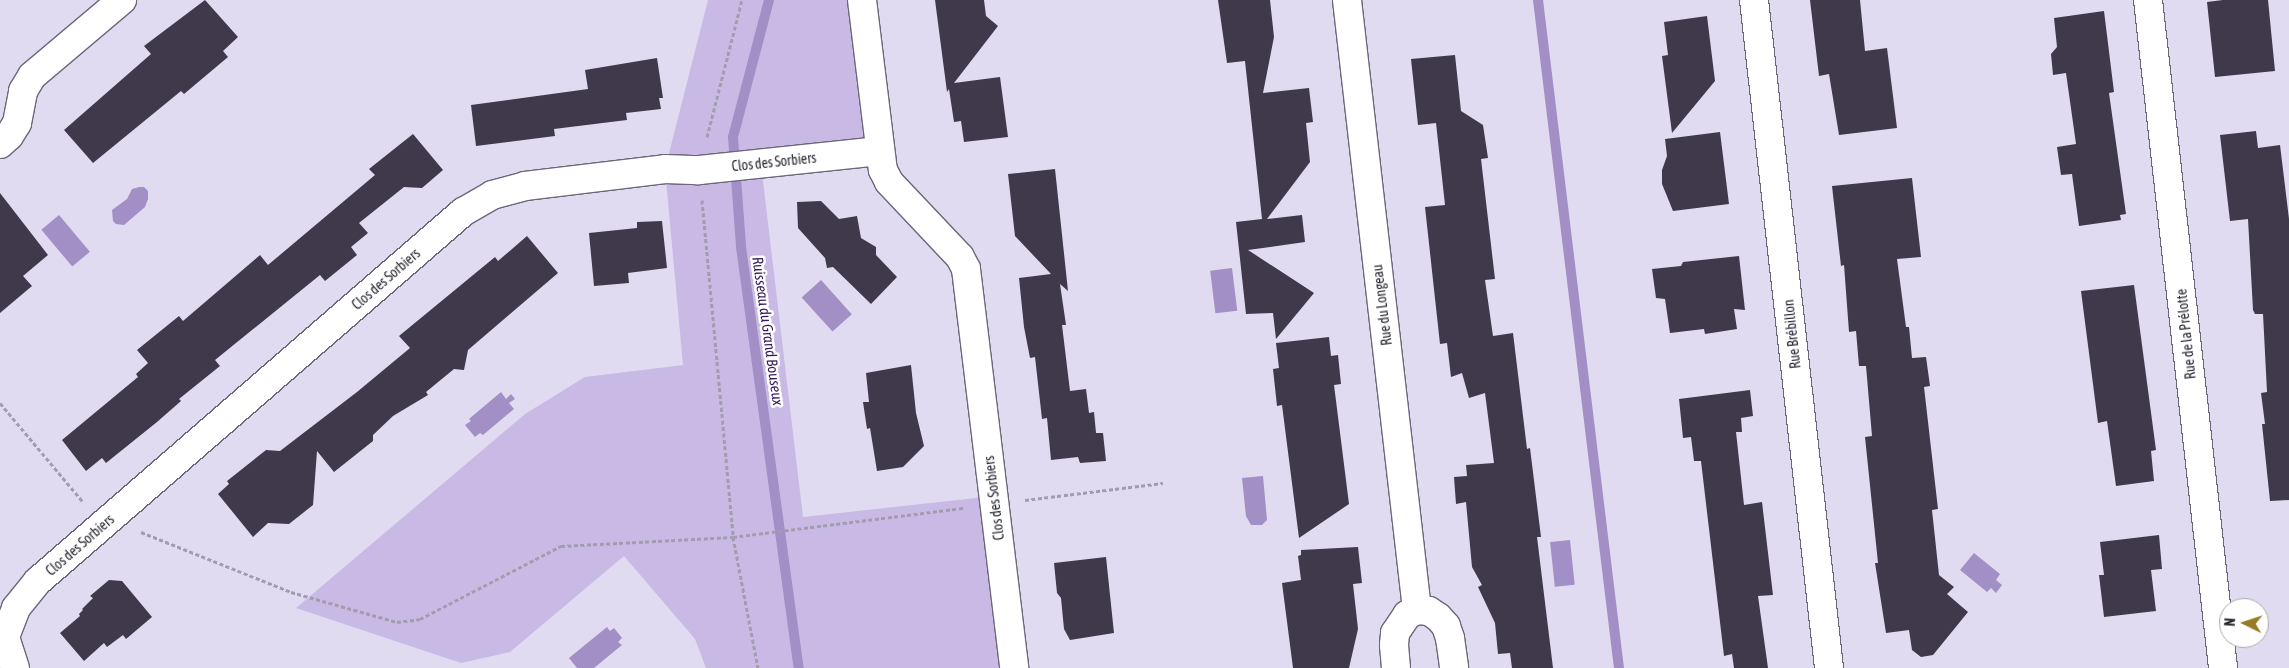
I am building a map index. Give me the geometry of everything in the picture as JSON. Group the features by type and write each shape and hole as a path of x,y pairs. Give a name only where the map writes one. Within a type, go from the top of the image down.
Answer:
{"street":[{"path":"0,144 9,136 17,123 23,91 32,76 122,0"},
{"name":"Clos des Sorbiers","path":"862,0 883,170 889,182 960,257 966,269 1014,668"},
{"name":"Rue du Longeau","path":"1347,0 1418,610"},
{"name":"Rue Brébillon","path":"1754,0 1830,668"},
{"name":"Rue de la Prélotte","path":"2148,0 2223,668"},
{"name":"Clos des Sorbiers","path":"15,668 2,637 16,608 38,581 463,212 492,195 525,186 665,169 706,170 880,151"},
{"path":"1396,668 1395,633 1407,615 1418,610 1429,612 1438,617 1446,626 1450,638 1454,668"}],"path":[{"path":"742,0 706,170 733,537 758,668"},
{"path":"0,403 88,508 110,519 292,592 397,622 420,619 561,546 733,537 799,529"}],"shaded area":[{"path":"708,0 862,0 880,151 761,164 803,517 994,496 1014,668 706,668 695,639 624,556 510,652 461,663 296,608 525,414 585,377 683,365 665,169"},
{"path":"144,187 148,191 145,207 124,225 116,224 113,221 112,210 127,199 132,189"},
{"path":"59,215 90,252 72,267 41,230"},
{"path":"1232,268 1237,311 1215,313 1210,271"},
{"path":"821,280 852,314 832,332 802,297"},
{"path":"501,392 506,399 511,394 515,399 509,403 514,409 483,435 480,433 475,437 465,425 471,421 469,419"},
{"path":"1263,476 1267,520 1262,525 1251,525 1246,516 1242,478"},
{"path":"1570,540 1575,585 1555,587 1550,542"},
{"path":"1974,553 2000,574 1996,580 2002,585 1996,593 1991,588 1987,592 1960,570"},
{"path":"607,627 610,631 614,628 622,638 618,642 622,645 594,668 577,668 569,658"}],"building":[{"path":"205,0 238,37 223,51 228,57 184,94 181,91 93,163 64,130 151,54 144,46"},
{"path":"935,0 984,0 986,16 998,26 954,83 1000,77 1008,137 964,142 961,121 954,122 949,89 947,92"},
{"path":"1218,0 1270,0 1274,37 1263,93 1309,88 1313,122 1306,123 1310,162 1267,219 1302,215 1305,242 1248,250 1314,293 1276,339 1273,313 1246,314 1236,222 1262,219 1245,61 1227,63"},
{"path":"1810,0 1860,0 1865,51 1887,48 1897,128 1839,135 1829,74 1819,76"},
{"path":"2268,0 2275,71 2215,77 2207,2"},
{"path":"2104,11 2114,92 2109,93 2126,214 2120,215 2121,220 2079,226 2072,174 2061,175 2057,147 2076,144 2066,73 2053,75 2051,54 2057,47 2054,18"},
{"path":"1707,16 1715,81 1672,133 1662,56 1668,55 1664,22"},
{"path":"1455,55 1461,111 1483,125 1488,158 1481,159 1495,279 1485,280 1493,336 1513,333 1527,449 1530,448 1541,537 1537,537 1553,668 1512,668 1510,653 1498,654 1495,623 1478,587 1482,585 1472,567 1466,502 1456,504 1454,477 1467,476 1466,465 1494,463 1485,393 1469,398 1462,373 1451,377 1447,343 1440,344 1425,207 1445,205 1436,123 1418,125 1411,59"},
{"path":"657,58 663,98 659,98 661,109 626,113 627,120 554,129 555,136 476,146 471,105 588,89 585,70"},
{"path":"2256,131 2258,148 2280,145 2289,219 2289,500 2270,501 2262,424 2265,424 2261,393 2267,392 2263,314 2255,314 2253,310 2248,219 2230,221 2220,135"},
{"path":"1720,132 1729,204 1673,211 1662,184 1662,170 1667,156 1665,139"},
{"path":"413,134 443,170 422,188 404,187 359,223 368,233 351,247 357,255 325,281 320,275 215,360 220,366 179,399 181,401 157,422 106,463 102,458 86,471 62,440 138,377 136,374 148,363 137,350 179,316 183,321 260,255 268,265 375,175 369,169"},
{"path":"1055,169 1068,291 1060,284 1066,325 1062,325 1070,391 1086,389 1089,413 1094,412 1096,433 1103,433 1106,461 1080,463 1078,457 1051,460 1047,418 1042,419 1035,357 1030,358 1024,327 1019,278 1051,274 1015,236 1008,174"},
{"path":"1912,178 1921,257 1897,259 1906,327 1909,327 1912,358 1926,357 1930,386 1924,387 1938,509 1932,510 1939,575 1954,587 1947,594 1968,612 1933,655 1921,657 1912,650 1909,630 1886,633 1875,563 1878,563 1865,437 1872,436 1866,366 1859,366 1856,331 1849,332 1844,265 1841,266 1832,186"},
{"path":"0,193 48,255 23,276 32,286 0,313"},
{"path":"821,201 839,219 857,216 861,238 876,247 876,255 897,277 871,304 833,267 827,268 825,258 798,228 797,202"},
{"path":"662,221 667,268 628,273 629,283 594,286 589,233 637,228 637,222"},
{"path":"527,236 558,273 468,350 464,370 454,369 426,392 428,395 393,416 373,435 373,441 334,472 317,451 313,505 289,524 268,523 253,537 218,494 229,484 227,481 266,450 280,451 357,392 410,348 399,336 495,257 498,261"},
{"path":"1739,256 1745,310 1734,309 1737,329 1705,334 1704,329 1670,333 1665,299 1656,298 1652,269 1681,266 1683,262"},
{"path":"2134,285 2156,450 2151,451 2154,481 2116,486 2107,421 2098,423 2081,291"},
{"path":"1329,337 1331,356 1338,355 1341,384 1334,385 1349,504 1299,538 1282,405 1277,406 1273,369 1279,368 1276,343"},
{"path":"911,365 916,413 924,446 903,467 877,471 870,428 867,429 863,402 869,402 866,373"},
{"path":"1750,390 1753,416 1741,418 1742,432 1736,432 1744,505 1762,502 1773,595 1758,596 1768,668 1734,668 1732,654 1724,656 1701,461 1694,461 1691,437 1683,438 1679,399"},
{"path":"2159,535 2162,569 2151,570 2156,611 2104,617 2099,575 2104,575 2100,542"},
{"path":"1358,547 1362,583 1353,584 1358,629 1349,668 1293,668 1282,583 1301,580 1298,556 1301,555 1301,550"},
{"path":"1106,557 1114,633 1070,640 1064,629 1061,598 1057,593 1054,563"},
{"path":"109,580 122,581 152,617 126,639 123,635 107,647 104,643 84,661 60,633 80,616 79,614 82,609 93,598 90,596"}],"waterway":[{"name":"Ruisseau du Grand Bouseux","path":"769,0 733,137 741,247 799,668"},
{"path":"1538,0 1619,668"}]}
